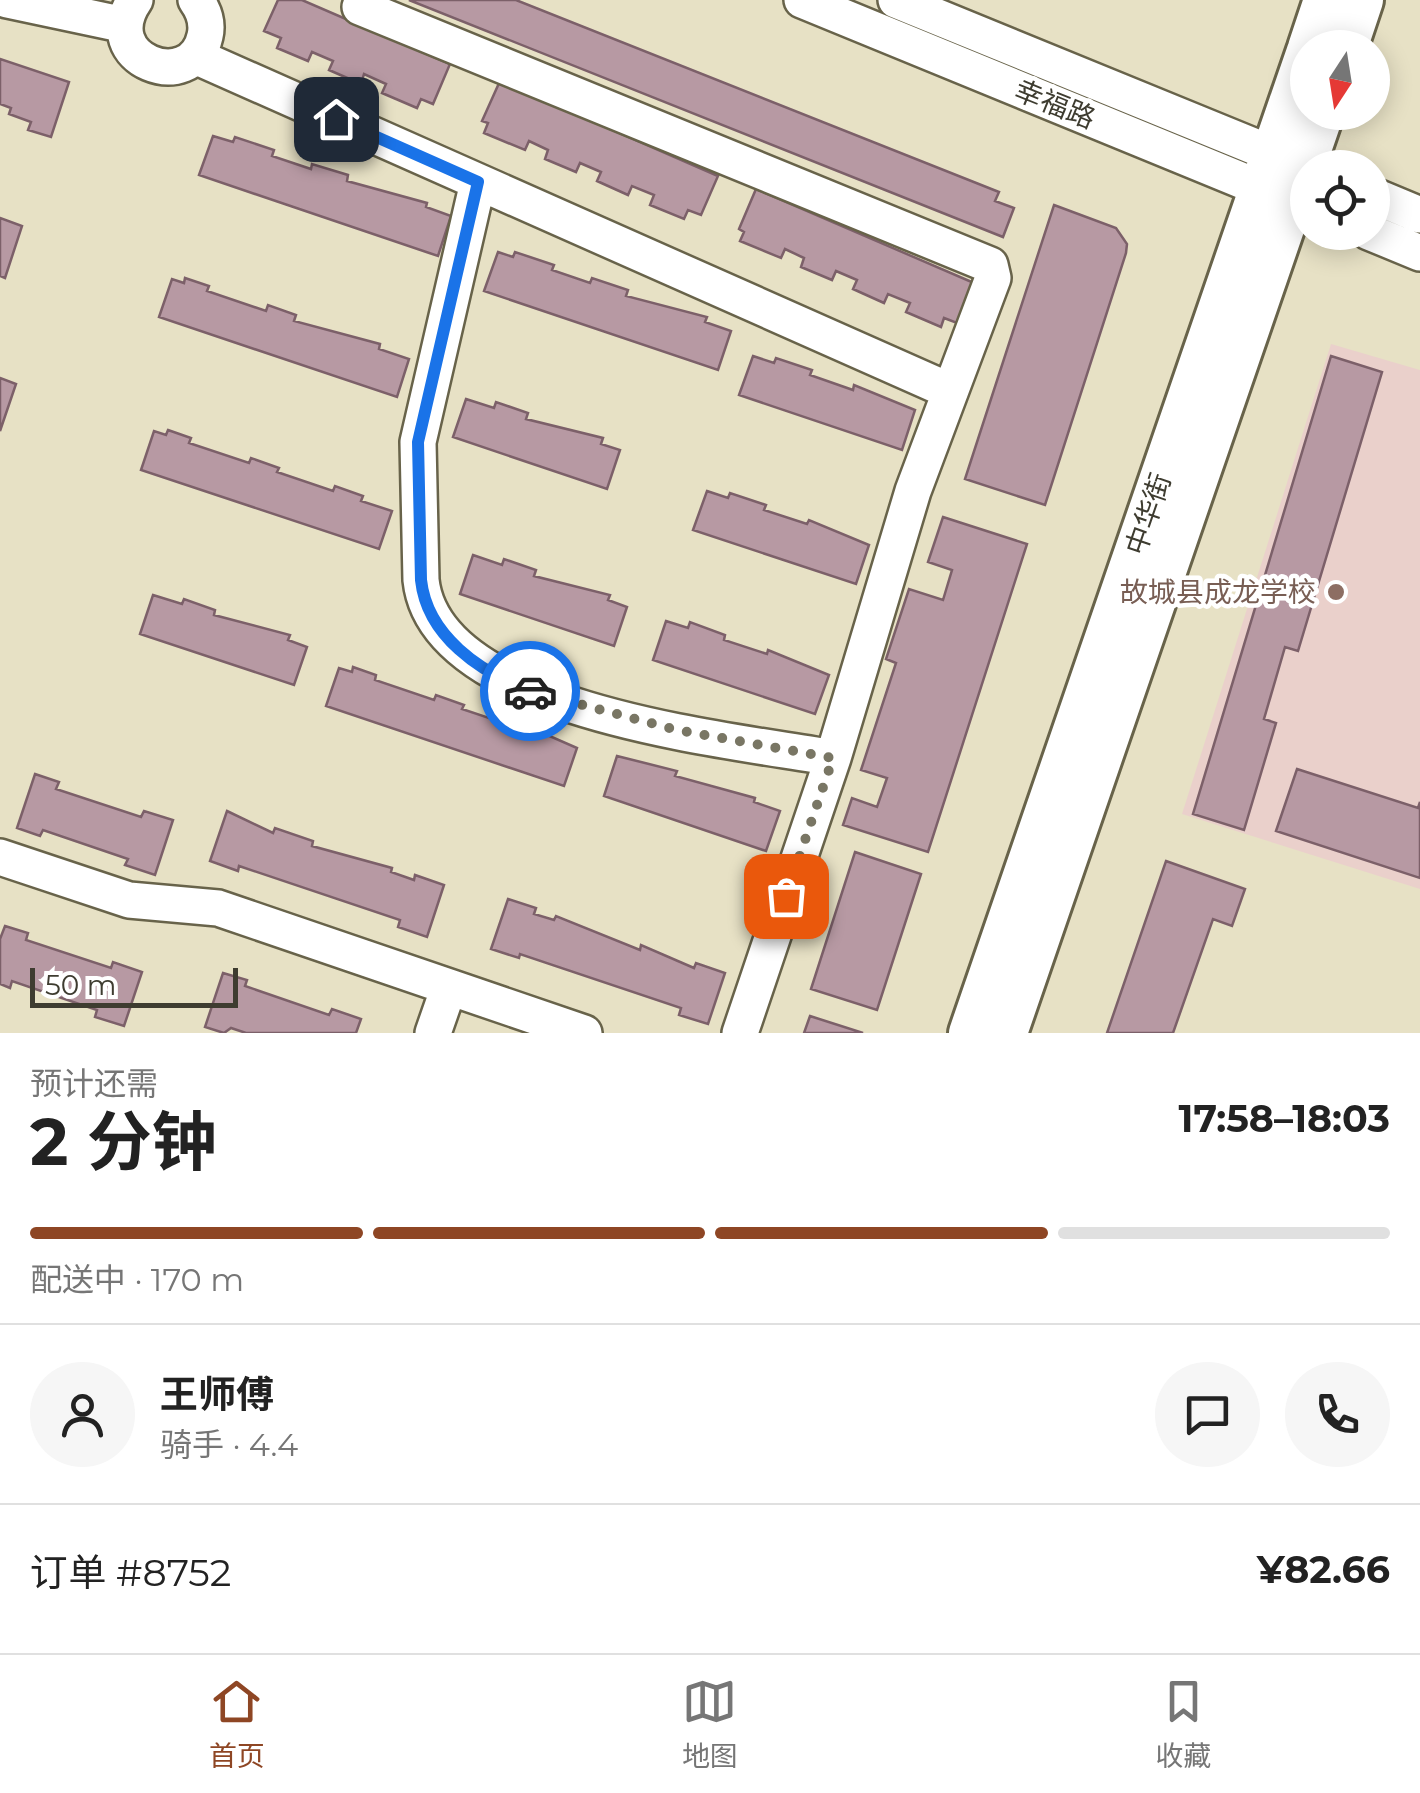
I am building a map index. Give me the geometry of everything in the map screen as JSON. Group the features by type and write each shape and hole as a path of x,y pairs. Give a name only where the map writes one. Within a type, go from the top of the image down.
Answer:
{"main road":[{"name":"中华街","path":"1315,30 1325,0"},
{"path":"1352,30 1362,0"},
{"name":"中华街","path":"970,1033 1290,184"},
{"name":"中华街","path":"1006,1033 1290,184"}],"street":[{"path":"7,0 130,13 131,48 149,64 173,67 195,56 206,33 206,20 196,0"},
{"name":"幸福路","path":"802,0 1290,181"},
{"name":"幸福路","path":"896,0 1290,181"},
{"path":"360,7 990,265 994,278 913,491 833,758 740,1033"},
{"path":"195,56 950,391"},
{"path":"478,182 418,442 422,590 437,628 478,664 510,684 550,698 677,730 833,758"},
{"path":"1390,202 1420,215"},
{"path":"1390,241 1420,253"},
{"path":"0,857 129,900 218,908 584,1033"},
{"path":"433,1033 449,987"}],"shaded area":[{"name":"故城县成龙学校","path":"1331,344 1420,370 1420,889 1182,814"}],"building":[{"path":"278,0 302,0 450,64 433,104 421,99 417,108 382,93 386,84 364,74 361,84 329,70 333,61 312,52 308,61 277,48 281,38 264,31"},
{"path":"409,0 516,0 999,192 995,201 1014,208 1003,237"},
{"path":"0,59 69,82 51,137 28,130 31,122 9,114 11,108 0,104"},
{"path":"500,81 718,176 701,215 688,210 684,219 650,205 654,195 632,186 628,195 597,181 601,172 580,163 576,172 545,159 548,150 529,141 525,150 484,133 488,123 482,121"},
{"path":"213,136 233,142 235,137 274,150 272,156 311,169 312,164 348,175 347,181 427,203 426,207 451,216 438,256 199,175"},
{"path":"756,189 974,283 957,323 944,318 941,327 906,312 910,303 888,294 884,303 853,289 857,280 836,271 832,280 801,267 804,258 785,249 781,258 740,241 744,232 739,229"},
{"path":"1054,205 1116,228 1127,244 1045,505 965,479"},
{"path":"0,218 22,226 5,278 0,276"},
{"path":"498,252 513,257 515,252 590,283 592,278 628,290 626,296 707,317 705,322 731,331 718,370 484,291"},
{"path":"185,278 209,286 207,291 266,311 268,305 296,315 294,321 380,344 379,349 409,359 397,397 159,317 172,279 184,283"},
{"path":"753,356 774,363 776,358 812,370 810,375 853,390 854,385 915,410 902,450 739,395"},
{"path":"1331,356 1382,372 1298,651 1285,647 1264,719 1276,723 1244,830 1193,814"},
{"path":"0,378 16,384 0,431"},
{"path":"466,399 494,408 496,402 528,413 526,419 603,438 601,444 620,450 607,489 453,437"},
{"path":"168,430 191,438 189,443 249,463 251,458 279,468 277,472 333,491 335,486 363,496 361,501 392,511 379,549 141,470 154,431 166,435"},
{"path":"707,491 728,498 730,493 766,505 764,510 807,524 809,520 869,545 856,584 693,530"},
{"path":"943,517 1027,544 928,852 843,825 852,798 877,807 887,778 861,770 896,663 886,659 909,589 943,600 952,570 928,562"},
{"path":"473,555 502,565 504,559 536,570 534,576 610,595 608,600 627,607 614,646 460,594"},
{"path":"153,595 182,604 184,599 215,610 214,615 290,635 288,640 307,647 294,685 140,634"},
{"path":"666,621 688,628 690,622 725,635 724,640 767,654 768,650 829,675 815,714 653,660"},
{"path":"353,667 376,675 375,680 434,700 436,695 464,705 462,709 519,728 520,723 577,748 564,786 326,706 339,668 352,672"},
{"path":"617,756 677,771 675,776 755,798 754,802 780,811 766,851 604,796"},
{"path":"1297,769 1418,808 1420,802 1420,878 1276,831"},
{"path":"35,774 59,782 56,789 141,817 144,811 173,820 155,875 125,865 128,859 43,830 40,836 17,828"},
{"path":"227,811 273,833 275,828 313,841 312,846 392,868 391,872 414,880 415,875 444,885 427,937 398,927 400,920 239,866 238,871 210,861"},
{"path":"855,852 921,874 877,1010 811,989"},
{"path":"1166,861 1245,889 1232,926 1213,919 1173,1033 1107,1033"},
{"path":"508,899 536,908 534,914 554,920 556,916 640,950 641,945 694,968 696,963 725,973 708,1024 679,1015 681,1008 520,954 519,958 491,949"},
{"path":"5,926 28,933 26,940 111,968 113,962 142,972 124,1026 95,1017 97,1010 12,981 10,988 0,984 0,939"},
{"path":"223,973 247,980 245,986 329,1015 332,1009 361,1019 356,1033 246,1033 231,1028 224,1033 205,1027"},
{"path":"810,1016 863,1033 804,1033"}],"way so far":[{"path":"530,691 677,730 833,758 786,896"}],"place":[{"name":"故城县成龙学校","path":"1336,592"}],"route":[{"path":"336,119 478,182 418,442 423,601 437,628 478,664 510,684 530,691"}]}
